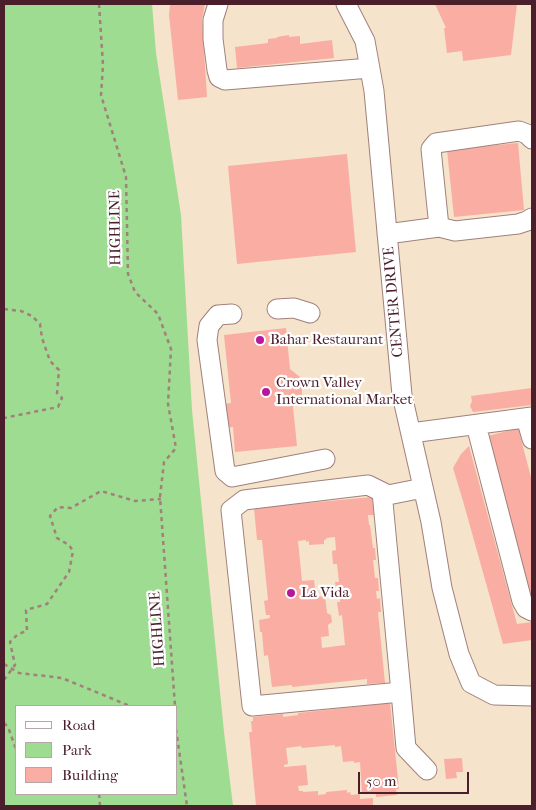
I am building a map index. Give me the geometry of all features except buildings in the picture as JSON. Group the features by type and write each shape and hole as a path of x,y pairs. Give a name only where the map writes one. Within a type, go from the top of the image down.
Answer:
{"street":[{"path":"218,4 213,20 213,38 217,70 219,76 225,80 370,68"},
{"name":"CENTER DRIVE","path":"346,4 364,41 374,91 402,395 431,522 442,588 459,654 471,683 494,695 532,696"},
{"path":"440,227 431,149 436,143 518,130 528,134 532,139"},
{"path":"387,234 440,227 455,231 518,224 527,222 532,218"},
{"path":"277,309 294,308 310,314"},
{"path":"232,314 218,315 209,326 207,340 224,471 232,477 325,459"},
{"path":"411,433 529,417 532,440"},
{"path":"476,424 522,601 526,608 532,611"},
{"path":"401,692 252,706 231,510 244,500 368,485 388,495 423,488"},
{"path":"382,492 406,748 427,770"}],"path":[{"name":"HIGHLINE","path":"99,4 103,65 101,95 126,177 128,274 135,292 158,314 171,349 168,404 176,448 164,462 161,500 175,705"},
{"path":"4,309 32,316 40,324 42,338 50,361 59,370 57,393 62,398 58,406 4,418"},
{"path":"4,680 16,665 10,642 18,634 26,631 26,610 47,604 69,572 73,551 69,545 57,538 50,516 58,507 71,508 101,491 135,501 161,500"},
{"path":"4,664 19,673 62,678 128,705"},
{"path":"4,723 8,727 15,746"},
{"path":"178,746 187,806"}],"green space":[{"path":"4,4 152,4 156,53 181,215 192,410 233,806 4,806"}],"place":[{"name":"Bahar Restaurant","path":"260,340"},
{"name":"Crown Valley International Market","path":"266,392"},
{"name":"La Vida","path":"291,593"}]}
